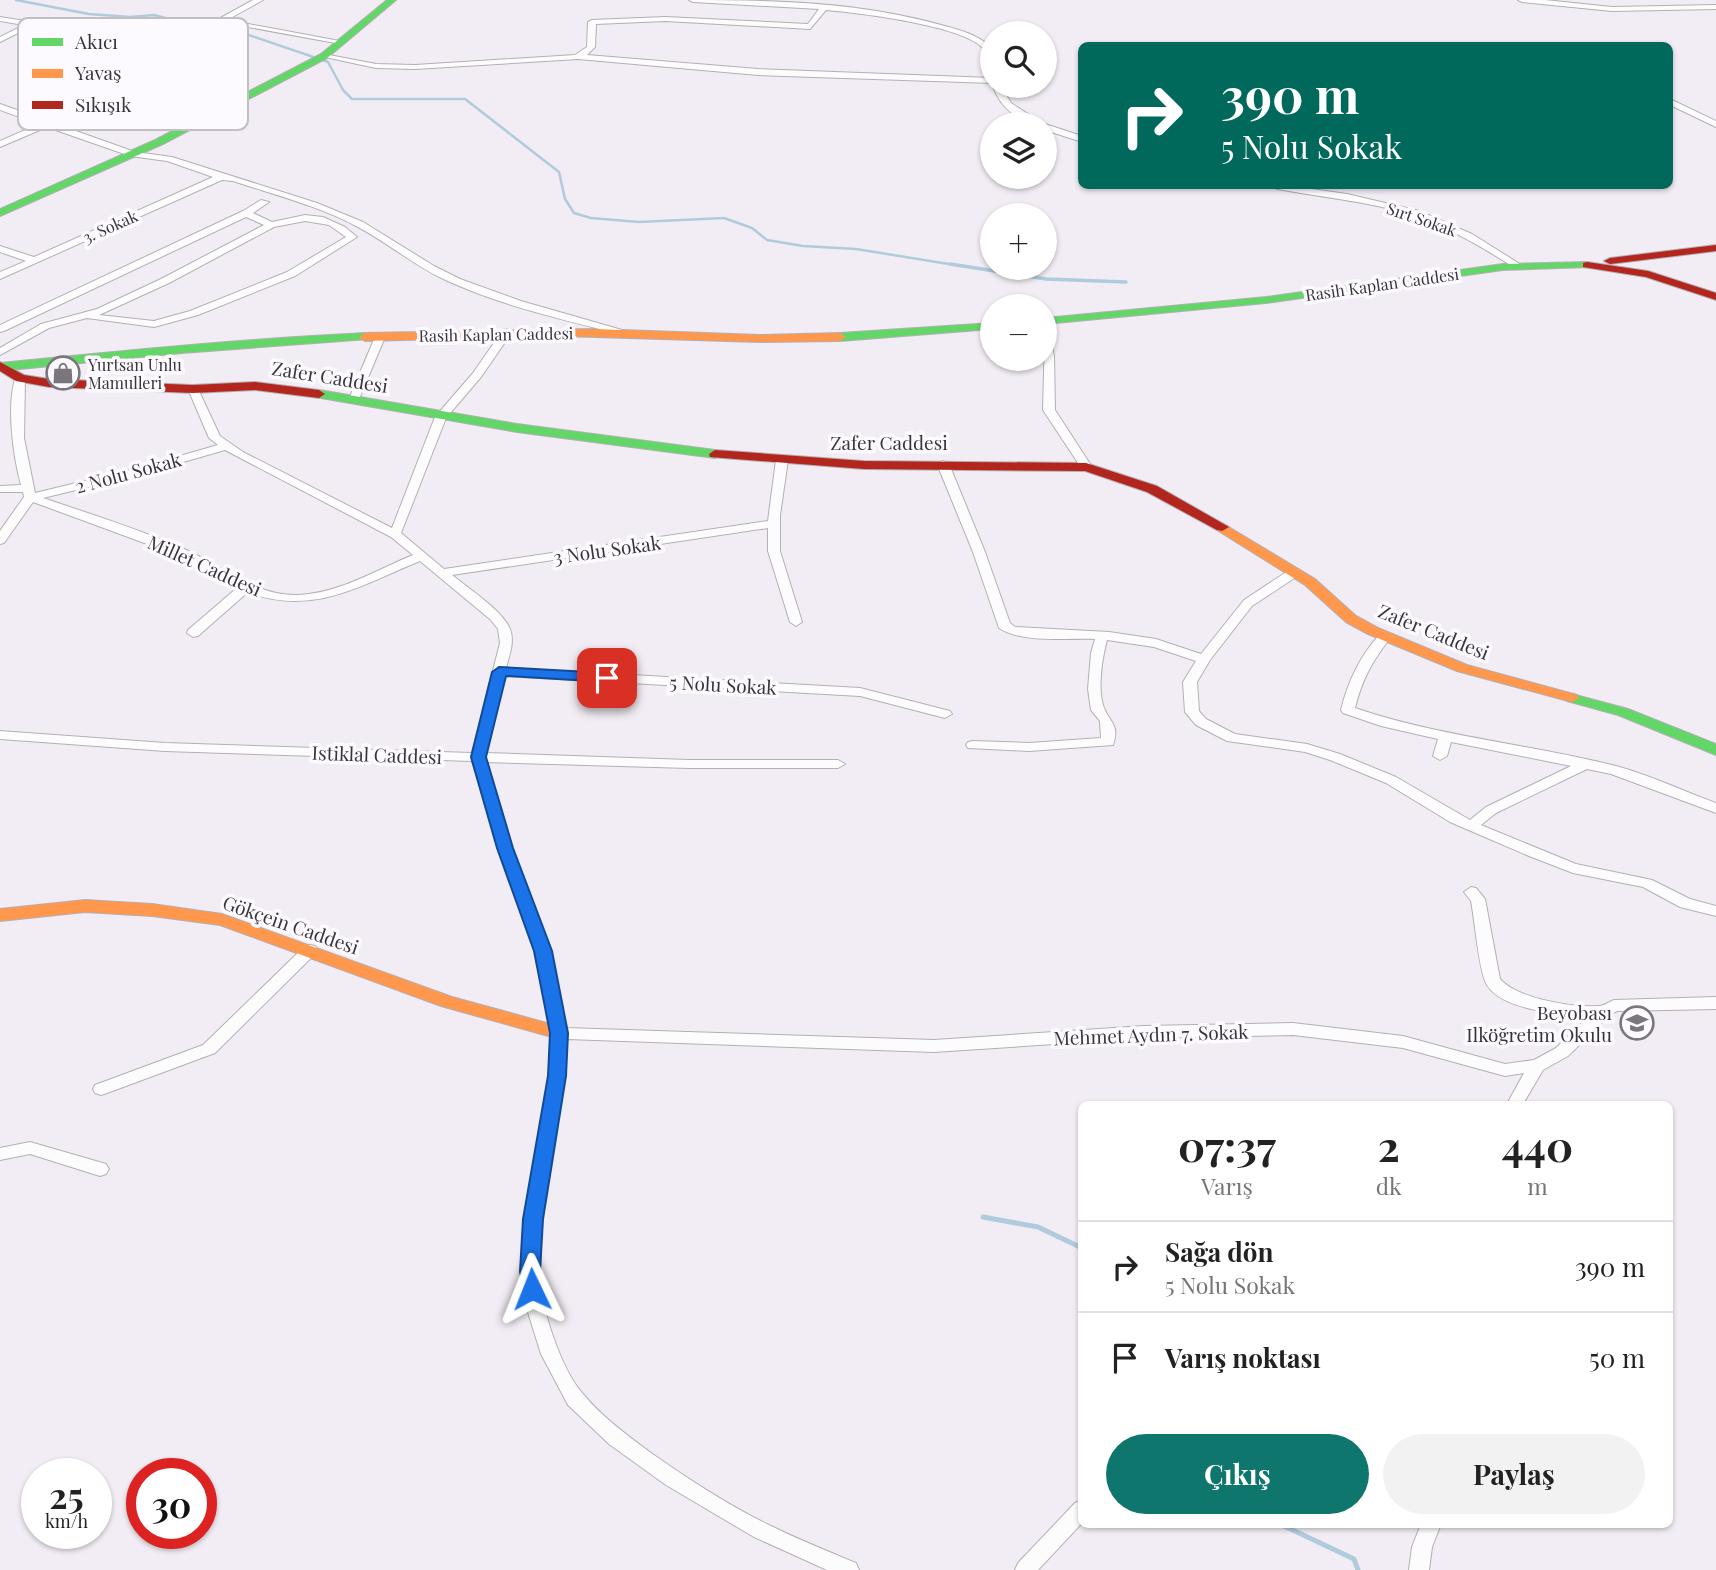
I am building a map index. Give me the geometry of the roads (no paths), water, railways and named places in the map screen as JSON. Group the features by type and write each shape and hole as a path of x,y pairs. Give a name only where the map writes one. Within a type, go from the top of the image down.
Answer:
{"street":[{"path":"225,18 260,0"},
{"path":"248,95 324,56 392,0"},
{"path":"693,0 865,10 932,24 980,43"},
{"path":"1522,0 1612,9 1716,7"},
{"path":"577,57 584,55 591,47 592,22 665,19 810,27 825,6"},
{"path":"0,19 18,22"},
{"path":"248,26 341,42"},
{"path":"0,40 18,31"},
{"path":"324,56 376,66 415,67 577,57 758,72 980,81"},
{"path":"1001,98 1018,112"},
{"path":"1673,103 1716,124"},
{"path":"0,107 18,113"},
{"path":"0,144 32,130"},
{"path":"67,130 133,154 169,159 221,177 234,178 358,223 424,266 457,282 560,316 629,333"},
{"path":"0,213 133,154 180,130"},
{"path":"1057,131 1078,138"},
{"name":"3. Sokak","path":"0,276 221,177"},
{"name":"Sırt Sokak","path":"1312,189 1414,213 1475,238 1518,266"},
{"path":"0,329 246,213 264,202"},
{"path":"246,213 271,225"},
{"path":"1,363 45,326 83,316 101,312 271,225 307,215 340,225 352,237 291,274 194,313 154,324 83,316"},
{"path":"1587,265 1659,253 1716,248"},
{"path":"0,249 33,260"},
{"name":"Rasih Kaplan Caddesi","path":"1057,320 1244,303 1518,266 1587,265 1627,269 1667,279 1716,297"},
{"name":"Rasih Kaplan Caddesi","path":"1,363 206,346 507,332 629,333 795,340 980,327"},
{"path":"395,534 441,417 477,375 507,332"},
{"path":"354,398 380,337"},
{"name":"Zafer Caddesi","path":"1,363 20,378 50,383 193,389 269,386 354,398 441,417 631,445 782,460 864,465 1086,467 1152,489 1234,533 1295,572 1351,619 1385,637 1462,668 1622,712 1716,750"},
{"path":"1049,371 1049,410 1086,467"},
{"path":"0,540 29,493 16,440 20,378"},
{"path":"193,389 209,428 226,446 395,534 495,617 504,629 506,643 478,757 505,848 543,951 559,1033 557,1076 533,1219 530,1272 535,1306 550,1354 575,1399 616,1437 673,1479 761,1531 849,1570"},
{"name":"2 Nolu Sokak","path":"29,493 226,446"},
{"path":"782,460 773,524 774,551 796,622"},
{"path":"943,464 979,552 1003,625 1011,630 1032,633 1102,636 1156,643 1204,659"},
{"path":"0,489 29,493"},
{"name":"Millet Caddesi","path":"29,493 183,553 246,587 275,596 303,598 336,590 420,556"},
{"name":"3 Nolu Sokak","path":"440,573 773,524"},
{"path":"1295,572 1248,603 1204,659 1190,682 1192,712 1201,722 1232,738 1307,748 1335,757 1391,780 1471,826 1573,868 1647,883 1685,903 1716,911"},
{"path":"193,633 246,587"},
{"path":"973,745 1029,747 1108,742 1107,721 1098,710 1095,690 1097,653 1102,636"},
{"path":"1385,637 1372,649 1354,685 1348,710 1386,723 1446,737 1614,770 1716,808"},
{"name":"5 Nolu Sokak","path":"499,672 860,692 945,714"},
{"name":"Istiklal Caddesi","path":"0,735 87,744 478,757 838,764"},
{"path":"1440,756 1446,737"},
{"path":"1471,826 1491,810 1584,765"},
{"path":"1471,892 1478,899 1493,981 1499,991 1516,1000 1603,1012 1625,1004 1716,1003"},
{"name":"Gökçein Caddesi","path":"0,915 85,906 152,910 222,920 447,1002 559,1033"},
{"path":"102,1089 209,1049 310,950"},
{"name":"Mehmet Aydın 7. Sokak","path":"559,1033 934,1046 1144,1032 1293,1029 1403,1042 1505,1070 1536,1066 1562,1052 1603,1012"},
{"path":"1517,1101 1536,1066"},
{"path":"0,1154 30,1148 100,1169"},
{"path":"1025,1570 1078,1513"},
{"path":"1419,1570 1422,1547 1429,1528"}],"waterway":[{"path":"16,0 89,14 130,17 154,15 165,18"},
{"path":"248,35 328,62 343,90 352,99 465,99 559,172 565,199 574,213 591,218 639,222 724,218 752,228 767,240 803,246 856,249 961,266"},
{"path":"950,264 1046,279 1126,282"},
{"path":"983,1217 1038,1227 1078,1246"},
{"path":"1288,1528 1354,1559 1358,1570"}],"place":[{"name":"Yurtsan Unlu Mamulleri","path":"63,373"},
{"name":"Beyobası Ilköğretim Okulu","path":"1637,1023"}]}
